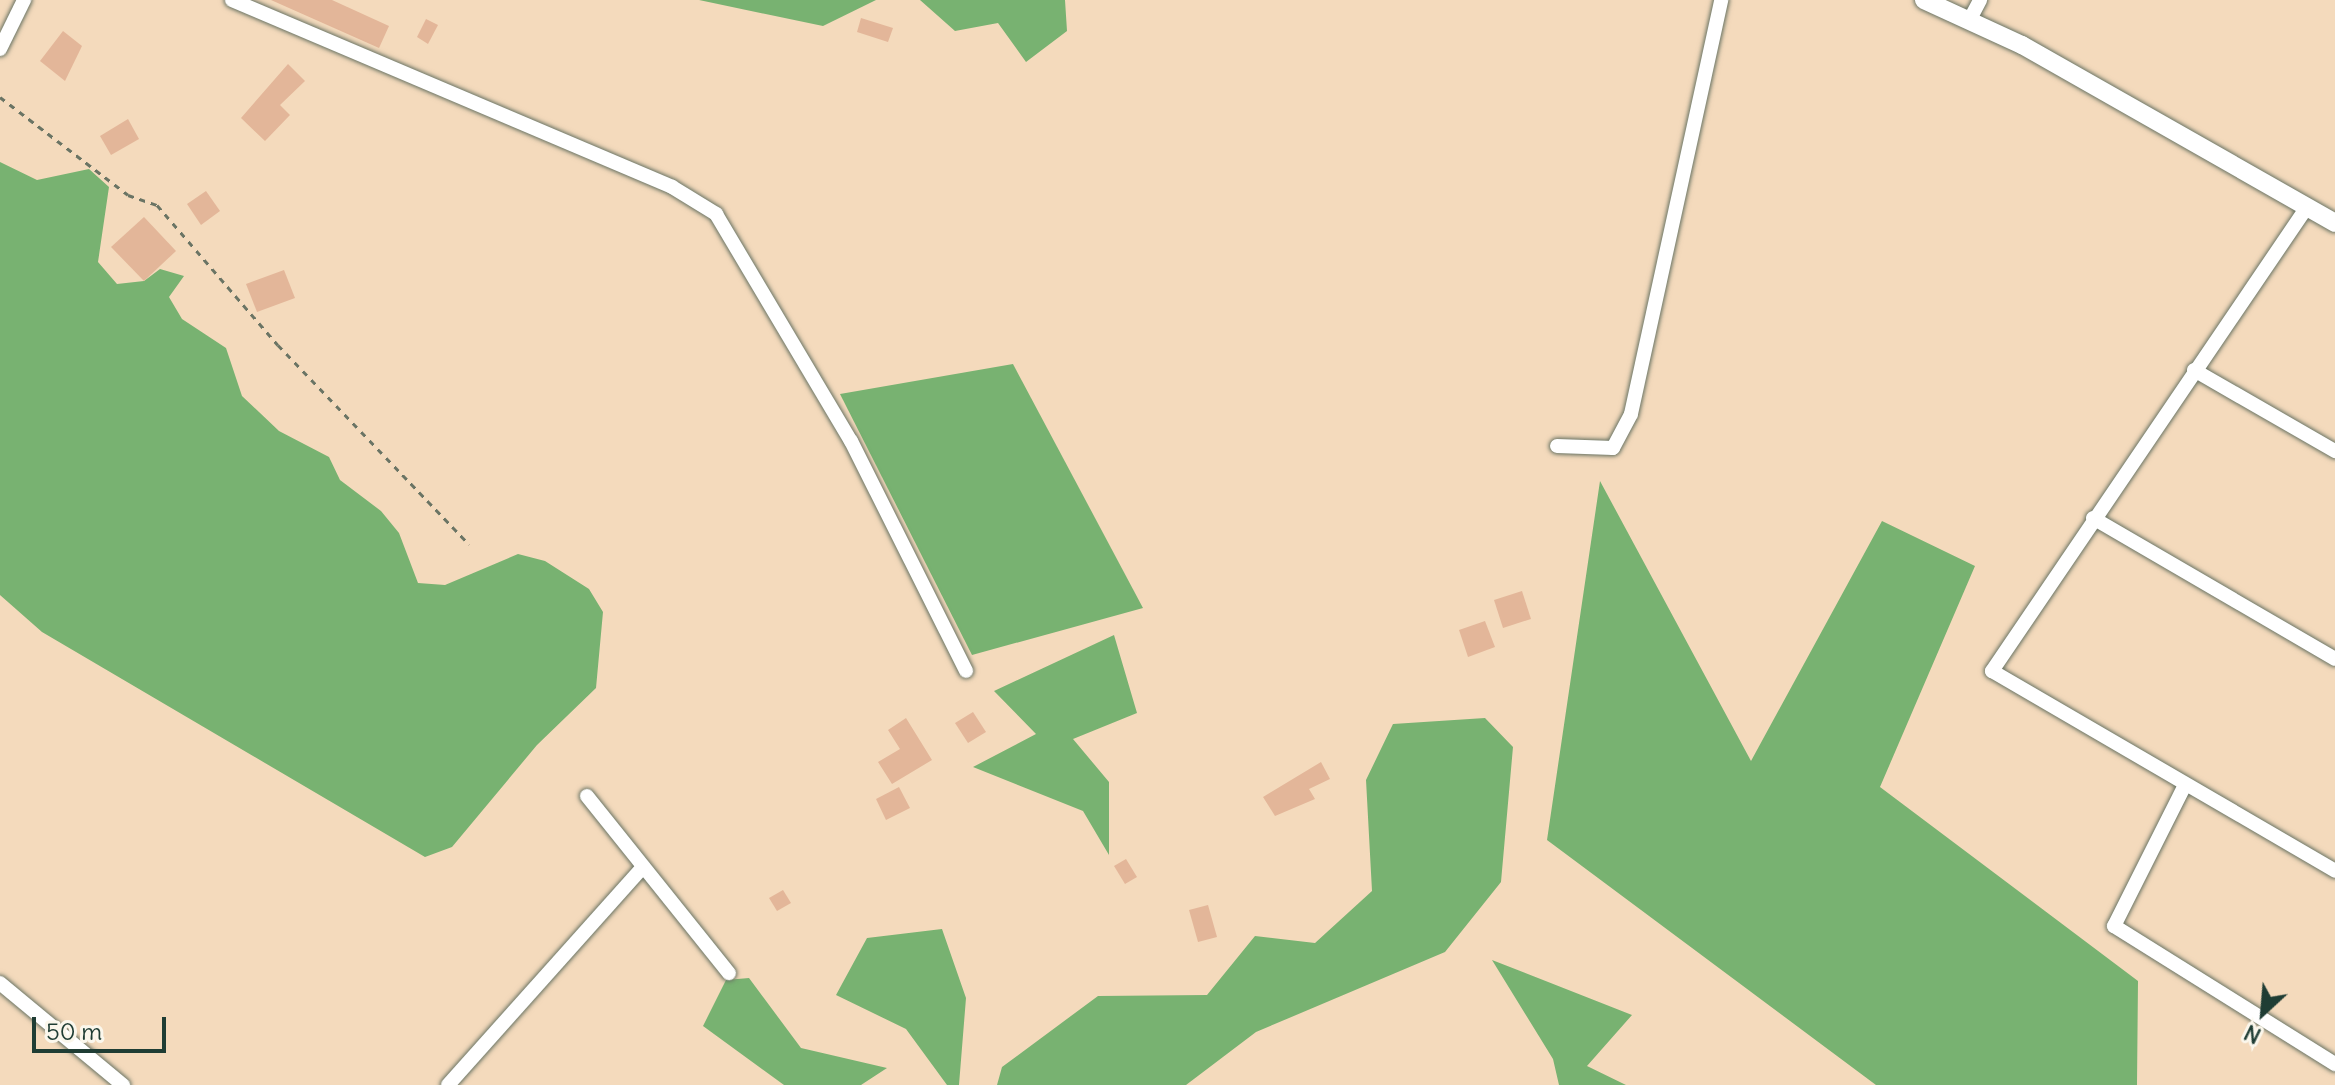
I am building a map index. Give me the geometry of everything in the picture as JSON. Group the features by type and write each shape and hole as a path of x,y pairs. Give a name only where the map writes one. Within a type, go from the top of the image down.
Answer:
{"street":[{"path":"0,49 24,0"},
{"path":"232,0 672,187 716,214 851,441 966,671"},
{"path":"1557,446 1613,448 1631,414 1721,0"},
{"path":"1924,0 1969,21 2335,223"},
{"path":"1969,21 1980,0"},
{"path":"2307,207 1992,671 2335,871"},
{"path":"2194,370 2335,451"},
{"path":"2093,518 2335,659"},
{"path":"2185,785 2114,926 2335,1064"},
{"path":"587,796 640,870 729,973"},
{"path":"448,1085 640,870"},
{"path":"0,983 123,1085"}],"path":[{"path":"0,97 128,195 157,205 278,345 469,544"}],"green space":[{"path":"699,0 876,0 823,26"},
{"path":"920,0 1065,0 1067,31 1026,62 998,23 955,31"},
{"path":"0,162 37,180 89,169 109,187 98,262 117,284 144,281 160,269 184,276 169,297 182,319 226,348 242,396 279,431 329,457 340,480 381,511 399,533 418,583 445,585 518,554 545,561 589,589 603,612 596,688 537,745 452,847 425,857 42,632 0,595"},
{"path":"1013,364 1143,608 972,655 840,394"},
{"path":"1600,481 1751,761 1882,521 1975,566 1880,787 2138,981 2137,1085 1876,1085 1547,840"},
{"path":"1114,635 1137,713 1073,739 1109,782 1109,855 1083,811 973,767 1036,734 994,691"},
{"path":"1485,718 1513,747 1501,882 1445,952 1256,1032 1186,1085 997,1085 1002,1067 1098,996 1207,995 1255,936 1315,943 1372,891 1366,780 1393,724"},
{"path":"942,929 966,998 959,1085 947,1085 906,1029 836,995 867,938"},
{"path":"1492,960 1632,1015 1587,1066 1626,1085 1559,1085 1553,1059"},
{"path":"749,978 801,1048 887,1068 861,1085 784,1085 703,1026 726,980"}],"building":[{"path":"271,0 332,0 389,26 379,48"},
{"path":"861,18 893,28 888,42 857,32"},
{"path":"426,19 438,25 428,44 417,37"},
{"path":"63,31 82,46 65,81 40,61"},
{"path":"288,64 305,81 280,105 290,115 265,141 241,118"},
{"path":"128,119 139,139 111,155 100,136"},
{"path":"206,191 220,211 201,225 187,204"},
{"path":"144,217 176,251 144,281 111,247"},
{"path":"284,270 295,298 257,312 246,284"},
{"path":"1522,591 1531,619 1503,628 1494,600"},
{"path":"1485,621 1495,647 1468,657 1459,630"},
{"path":"973,712 986,732 968,743 955,723"},
{"path":"906,718 932,760 892,784 878,762 900,749 888,730"},
{"path":"1321,762 1330,779 1309,789 1315,799 1275,816 1263,797"},
{"path":"899,787 910,808 886,820 876,799"},
{"path":"1126,859 1137,877 1125,884 1114,866"},
{"path":"783,890 791,903 777,911 769,898"},
{"path":"1208,905 1217,937 1198,942 1189,910"}]}
